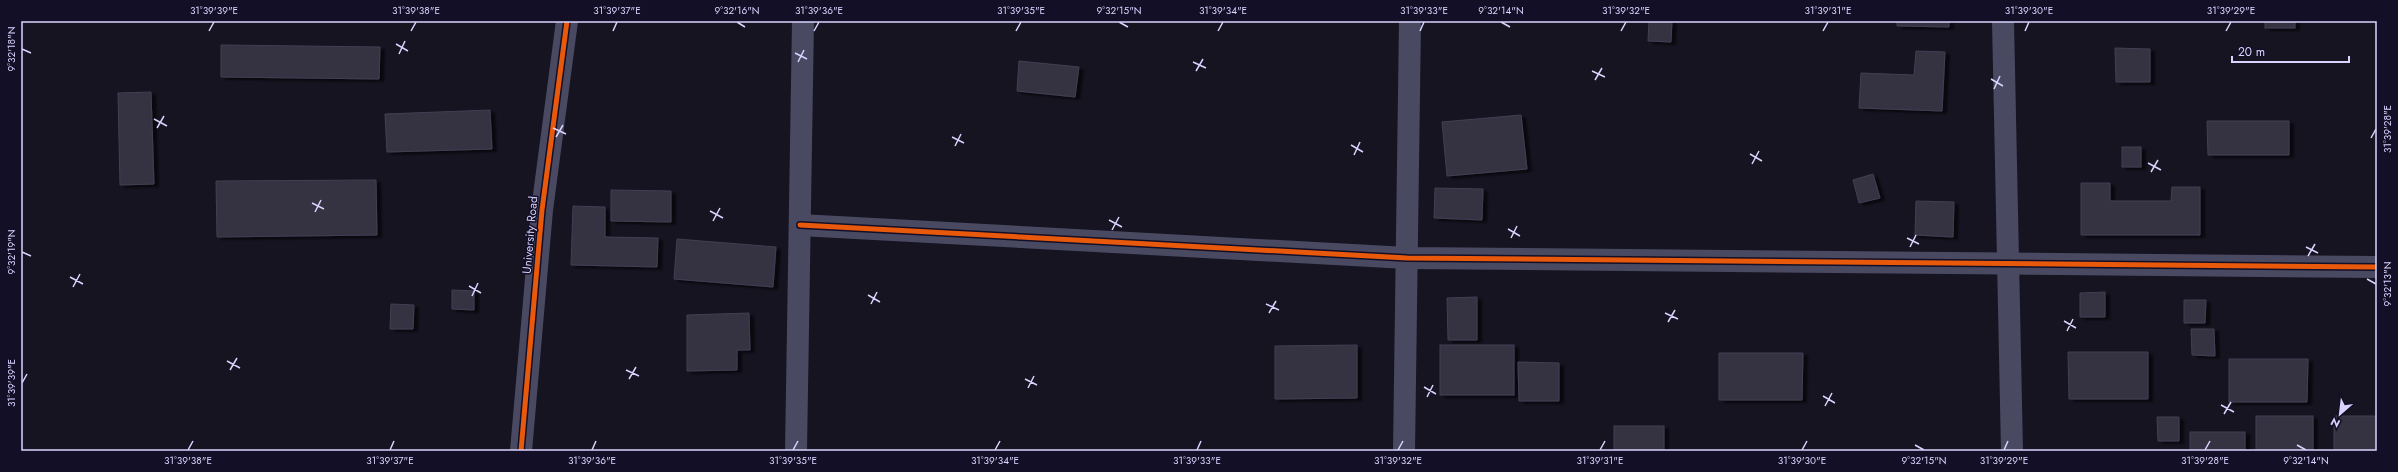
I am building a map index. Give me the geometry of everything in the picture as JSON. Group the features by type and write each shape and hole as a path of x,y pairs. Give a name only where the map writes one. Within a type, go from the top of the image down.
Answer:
{"street":[{"name":"University Road","path":"521,451 542,210 567,21"},
{"path":"796,451 803,21"},
{"path":"1404,451 1410,21"},
{"path":"2003,21 2012,451"},
{"path":"800,225 1407,258 2377,267"}],"building":[{"path":"1649,21 1672,21 1671,42 1648,41"},
{"path":"1897,21 1949,21 1949,27 1897,26"},
{"path":"2265,21 2295,21 2295,28 2265,28"},
{"path":"221,45 380,47 379,79 221,77"},
{"path":"2115,48 2150,49 2150,82 2116,82"},
{"path":"1916,51 1945,52 1942,111 1859,108 1861,73 1914,75"},
{"path":"1019,61 1079,67 1075,97 1017,91"},
{"path":"151,92 154,184 120,185 118,93"},
{"path":"490,110 492,149 387,152 385,114"},
{"path":"1521,115 1527,169 1447,176 1442,122"},
{"path":"2207,121 2289,121 2289,155 2208,155"},
{"path":"2122,147 2141,147 2141,167 2122,167"},
{"path":"1873,174 1880,198 1859,203 1853,180"},
{"path":"376,180 377,235 217,237 216,181"},
{"path":"2081,183 2110,183 2110,201 2171,201 2172,187 2200,187 2200,235 2081,235"},
{"path":"1435,188 1483,189 1482,220 1434,218"},
{"path":"611,190 671,191 671,222 611,221"},
{"path":"1916,201 1954,202 1953,237 1915,235"},
{"path":"573,206 605,207 605,237 658,238 657,267 571,265"},
{"path":"677,239 776,247 773,287 674,279"},
{"path":"452,290 474,291 474,310 452,309"},
{"path":"2105,292 2105,317 2080,317 2080,293"},
{"path":"1477,297 1477,340 1448,340 1447,298"},
{"path":"2184,300 2206,300 2205,323 2184,323"},
{"path":"391,304 414,305 413,329 390,329"},
{"path":"749,313 750,350 737,350 737,370 687,371 687,315"},
{"path":"2191,329 2214,329 2215,356 2192,355"},
{"path":"1357,345 1357,398 1275,399 1275,346"},
{"path":"1440,345 1514,345 1514,395 1440,395"},
{"path":"2068,352 2148,352 2148,399 2069,399"},
{"path":"1719,353 1803,353 1802,400 1719,400"},
{"path":"2229,359 2308,359 2307,402 2229,402"},
{"path":"1518,362 1559,363 1559,401 1519,401"},
{"path":"2256,416 2313,416 2313,451 2256,451"},
{"path":"2334,416 2377,416 2377,451 2334,451"},
{"path":"2157,417 2179,417 2179,441 2158,441"},
{"path":"1614,426 1664,426 1664,451 1614,451"},
{"path":"2190,432 2245,432 2245,451 2190,451"}],"cycle path":[{"path":"521,451 542,210 567,21"},
{"path":"800,225 1407,258 2377,267"}]}
